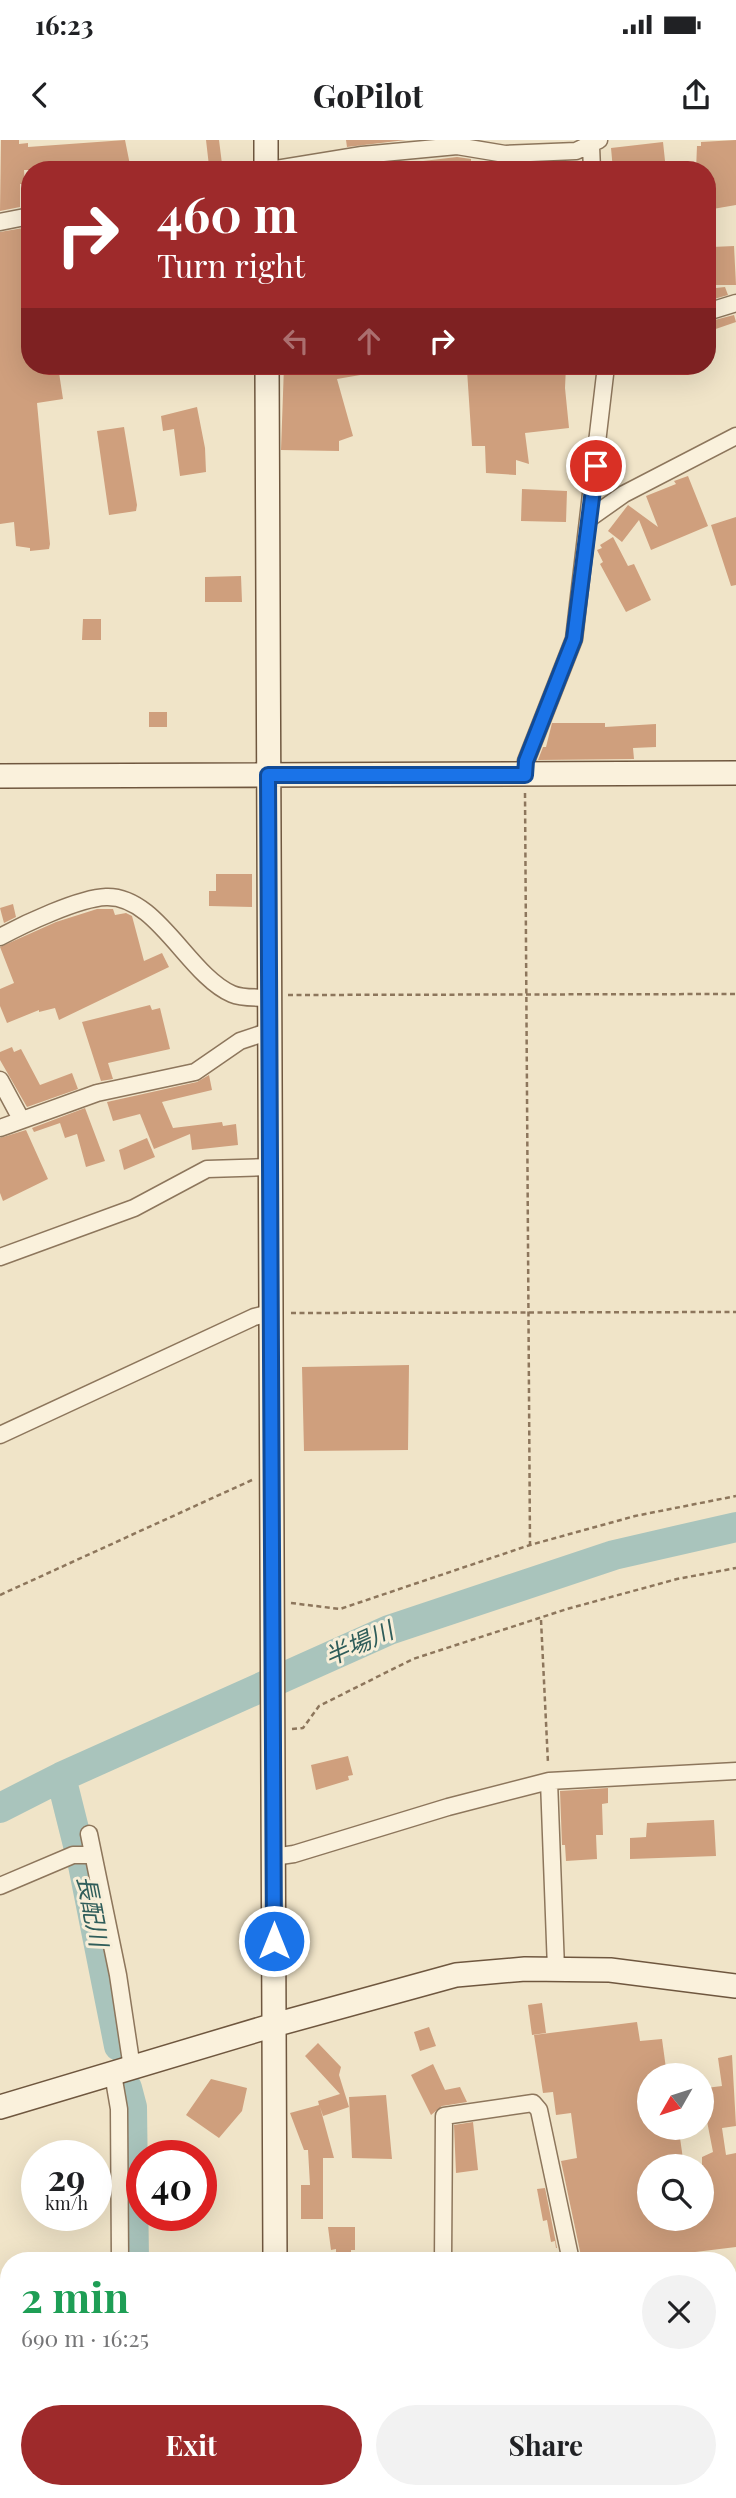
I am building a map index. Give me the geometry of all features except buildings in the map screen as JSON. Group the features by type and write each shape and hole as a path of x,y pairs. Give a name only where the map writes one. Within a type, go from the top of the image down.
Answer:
{"street":[{"path":"266,140 267,161"},
{"path":"324,161 461,143 503,161"},
{"path":"511,161 576,151 595,143 593,161"},
{"path":"0,222 21,218"},
{"path":"716,309 736,303"},
{"path":"267,375 275,2252"},
{"path":"525,775 526,761 574,639 605,375"},
{"path":"590,518 598,516 624,494 736,436"},
{"path":"0,776 736,773"},
{"path":"0,937 26,923 95,899 119,899 149,915 192,963 234,996 270,998"},
{"path":"0,1128 97,1093 195,1072 240,1041 270,1031"},
{"path":"0,1080 21,1119"},
{"path":"0,1257 134,1208 207,1169 270,1167"},
{"path":"0,1435 254,1317 270,1313"},
{"path":"273,1857 294,1854 424,1814 549,1781 736,1771"},
{"path":"549,1781 556,1969"},
{"path":"89,1835 84,1855 118,1975 122,2071 119,2109 120,2252"},
{"path":"0,1886 84,1855"},
{"path":"0,2107 447,1976 497,1970 556,1969 652,1973 736,1986"},
{"path":"443,2252 444,2116 533,2104 539,2110 569,2252"}],"path":[{"path":"525,775 530,1545"},
{"path":"270,998 736,994"},
{"path":"270,1313 736,1312"},
{"path":"0,1595 252,1479 272,1478"},
{"path":"272,1601 341,1609 530,1545 635,1516 736,1496"},
{"path":"273,1724 301,1729 318,1706 413,1659 540,1618 677,1579 736,1568"},
{"path":"540,1618 549,1781"}],"waterway":[{"name":"半場川","path":"0,1808 61,1777 389,1630 614,1555 736,1527"},
{"name":"長配川","path":"61,1777 83,1865 119,2046"},
{"name":"長配川","path":"127,2088 132,2107 134,2252"}],"route":[{"path":"274,1941 268,775 525,775 526,761 574,639 596,466"}]}
